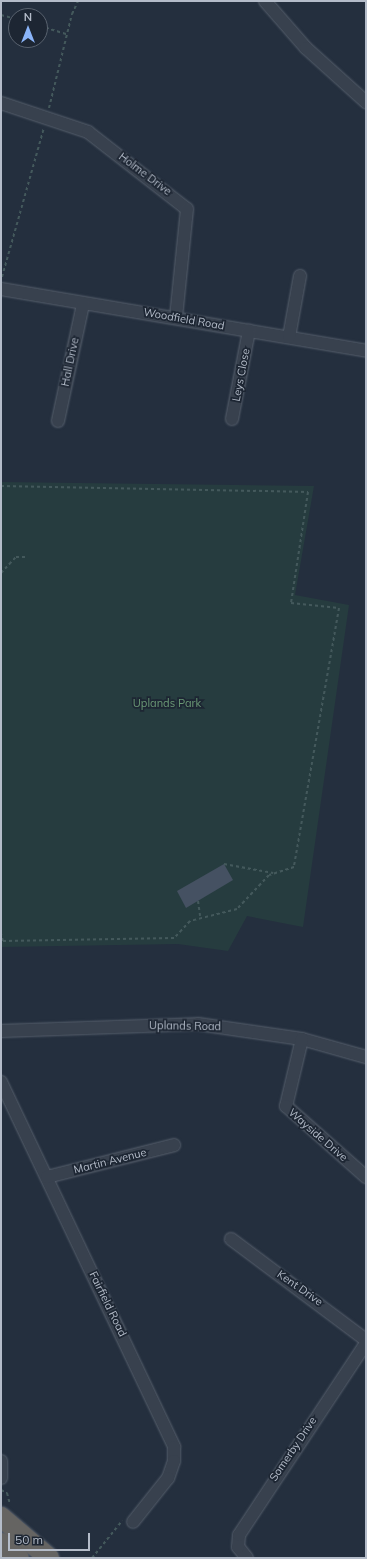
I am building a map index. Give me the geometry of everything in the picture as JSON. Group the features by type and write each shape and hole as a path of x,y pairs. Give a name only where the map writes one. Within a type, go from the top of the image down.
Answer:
{"highway":[{"path":"1,1517 49,1558"},
{"path":"1,1542 19,1558"}],"street":[{"path":"266,1 306,48 366,102"},
{"name":"Holme Drive","path":"1,102 88,132 187,209 176,317"},
{"path":"289,337 300,276"},
{"name":"Woodfield Road","path":"1,289 83,304 176,317 366,351"},
{"name":"Hall Drive","path":"58,421 83,304"},
{"name":"Leys Close","path":"232,419 249,331"},
{"name":"Uplands Road","path":"1,1031 198,1024 302,1039 366,1057"},
{"name":"Wayside Drive","path":"302,1039 286,1106 366,1177"},
{"name":"Fairfield Road","path":"1,1082 174,1447 174,1460 168,1478 133,1522"},
{"name":"Martin Avenue","path":"47,1177 174,1145"},
{"name":"Kent Drive","path":"231,1239 366,1340"},
{"name":"Somerby Drive","path":"247,1558 238,1547 238,1535 366,1343"},
{"path":"1,1461 1,1478"}],"path":[{"path":"1,280 47,118 66,34 78,1"},
{"path":"48,28 66,34"},
{"path":"1,486 308,492 291,603 339,608 294,867 269,875 237,909 200,916 190,921 174,938 2,941 1,934"},
{"path":"1,573 16,557 26,557"},
{"path":"224,864 274,873"},
{"path":"198,901 200,916"},
{"path":"92,1558 124,1518 133,1522"}],"green space":[{"name":"Uplands Park","path":"1,482 314,486 295,595 349,605 303,927 247,916 228,951 178,944 1,947"}],"building":[{"path":"224,864 233,880 186,908 177,891"}]}
